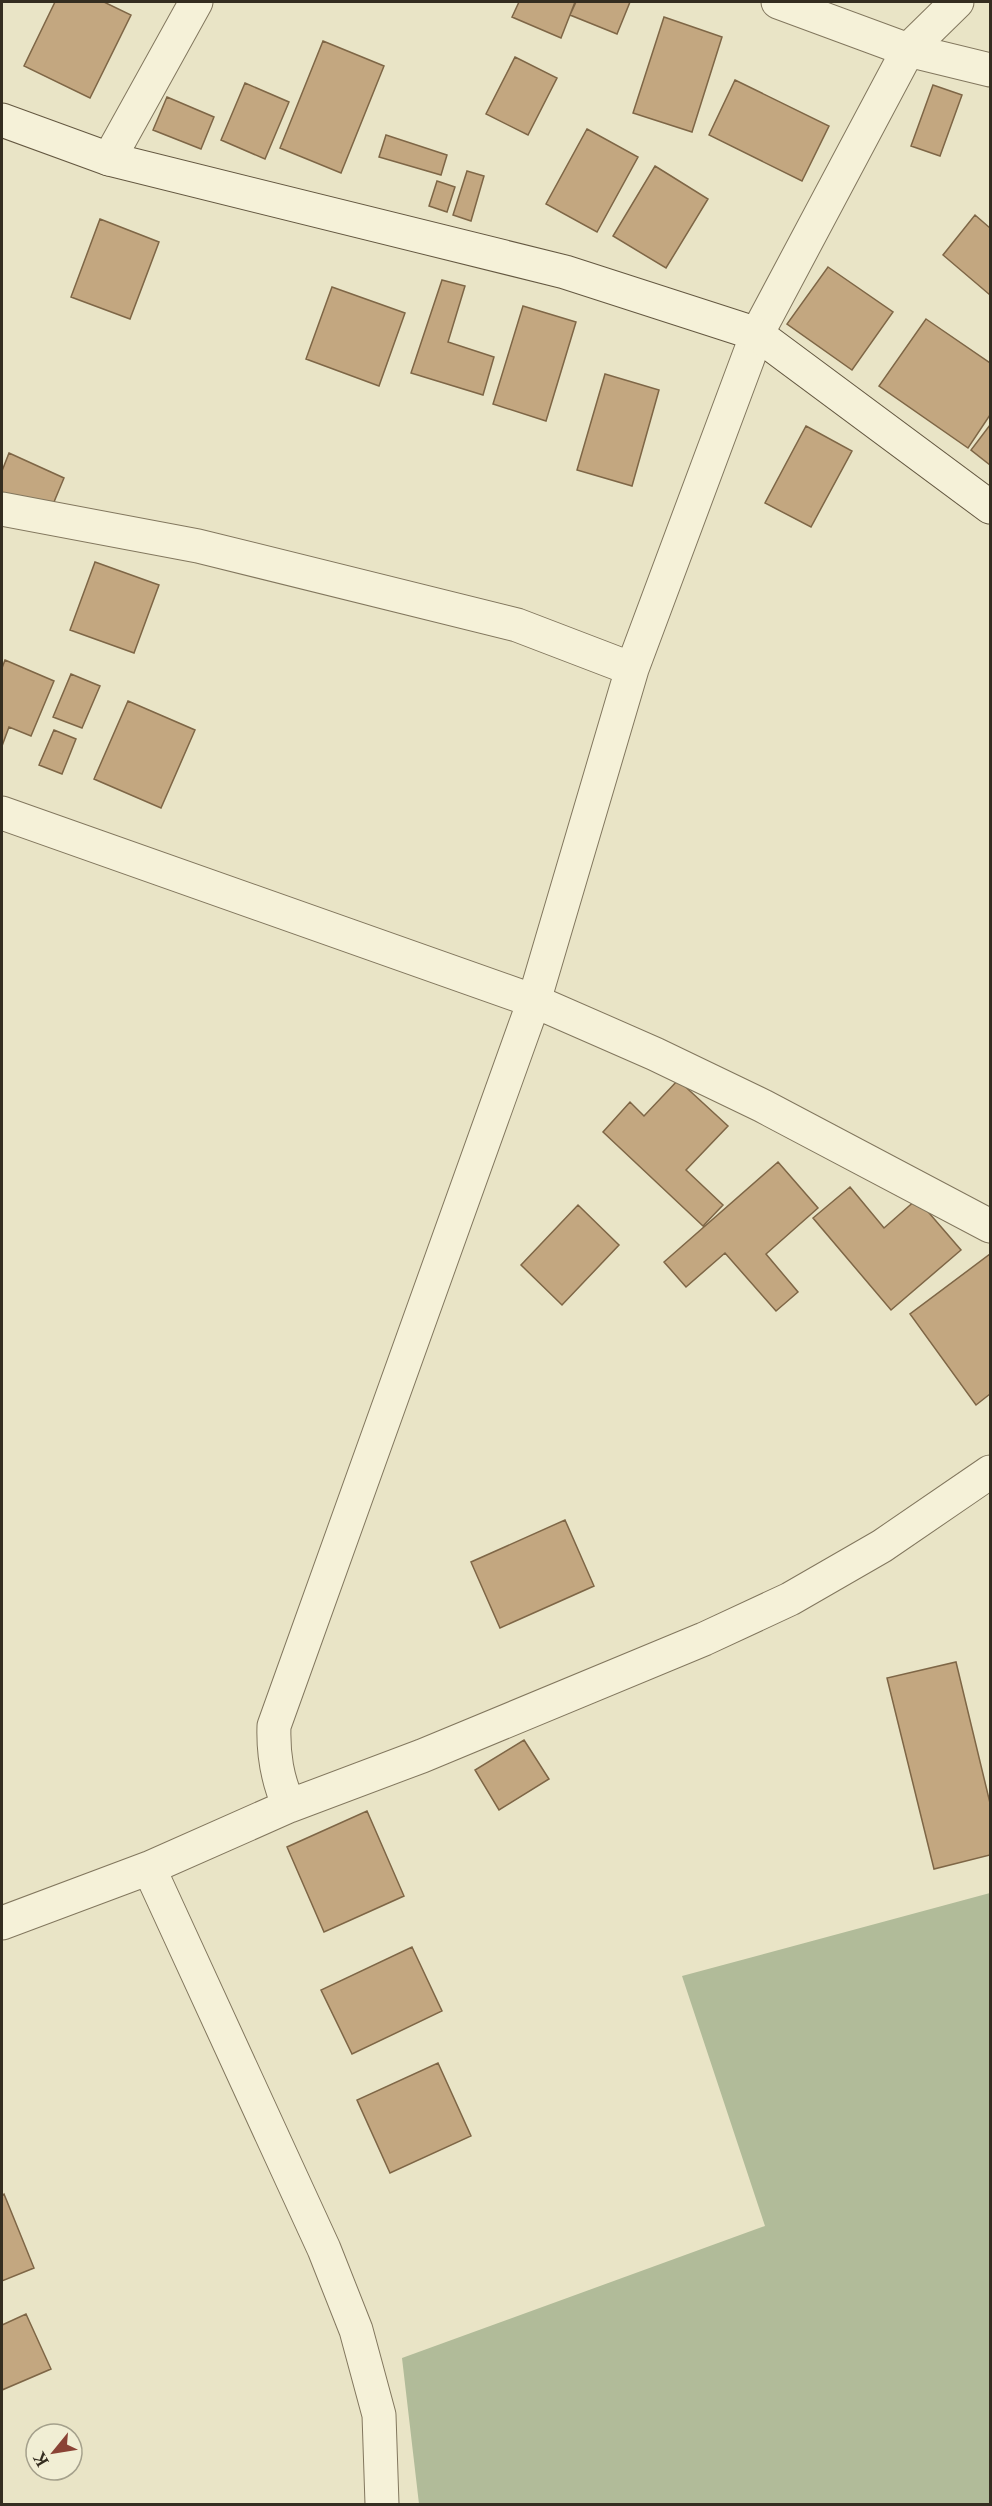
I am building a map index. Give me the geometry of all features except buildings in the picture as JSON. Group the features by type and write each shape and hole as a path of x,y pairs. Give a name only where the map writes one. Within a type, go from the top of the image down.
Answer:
{"street":[{"path":"109,159 196,2"},
{"path":"778,2 908,50 990,70"},
{"path":"289,1806 279,1784 273,1755 274,1726 534,1001 632,669 757,334 908,50 957,2"},
{"path":"2,120 109,159 565,272 757,334 990,507"},
{"path":"2,509 198,546 517,625 632,669"},
{"path":"2,813 534,1001 655,1054 763,1106 990,1226"},
{"path":"2,1923 149,1868 289,1806 422,1756 704,1639 790,1599 882,1546 990,1472"},
{"path":"149,1868 324,2249 356,2330 379,2415 382,2505"}],"green space":[{"path":"990,1893 990,2504 419,2504 402,2358 765,2226 682,1976"}]}
